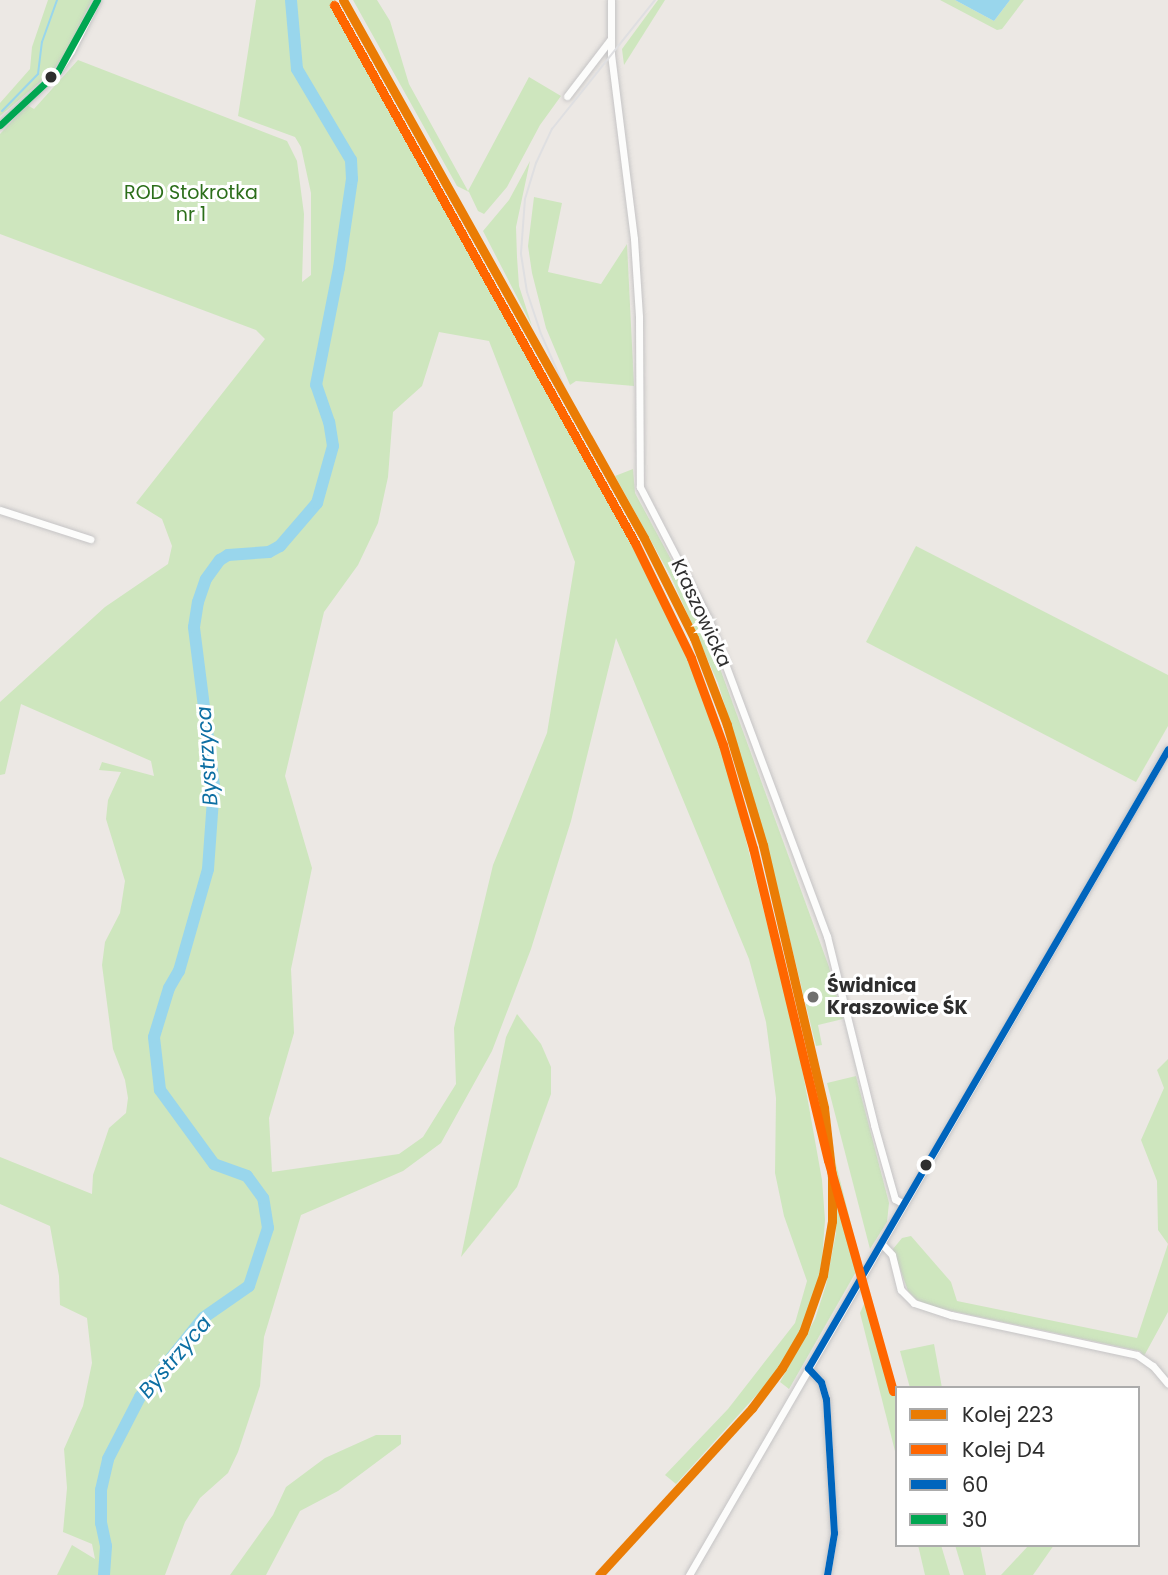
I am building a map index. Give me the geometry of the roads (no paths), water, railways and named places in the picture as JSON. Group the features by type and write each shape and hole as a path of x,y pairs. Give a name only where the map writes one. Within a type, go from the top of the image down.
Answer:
{"street":[{"path":"0,125 58,71 97,0"},
{"name":"Kraszowicka","path":"611,0 610,40 639,317 640,487 708,618 827,936 884,1162 895,1199 904,1205"},
{"path":"567,96 610,40"},
{"path":"0,510 90,540"},
{"path":"689,1575 1168,749"},
{"path":"881,1243 892,1255 901,1290 914,1303 961,1317 1137,1355 1153,1366 1168,1384"},
{"path":"808,1368 821,1382 826,1399 834,1532 827,1575"}],"water":[{"path":"955,0 1010,0 994,21"}],"waterway":[{"path":"2,111 38,74 42,42 57,0"},
{"name":"Bystrzyca","path":"104,1575 106,1546 101,1523 101,1490 108,1459 140,1397 203,1318 249,1286 268,1228 263,1198 247,1176 214,1164 160,1090 154,1037 169,988 179,971 208,869 214,786 194,627 198,602 206,579 220,560 228,555 269,552 280,546 317,503 333,446 329,422 316,385 339,268 352,179 351,160 297,69 291,0"}],"railway":[{"path":"581,425 541,334 527,292 521,253 525,199 536,163 552,129 655,0"}],"rail line":[{"name":"223","path":"343,0 644,538 694,638 727,725 763,845 824,1108 832,1177 832,1221 823,1275 803,1332 782,1368 752,1408 599,1575"},
{"name":"D4","path":"334,5 635,543 691,658 723,745 753,848 828,1160 893,1391"}],"place":[{"name":"Świdnica Kraszowice ŚK","path":"813,997"}],"park label":[{"name":"ROD Stokrotka nr 1","path":"191,204"}]}
